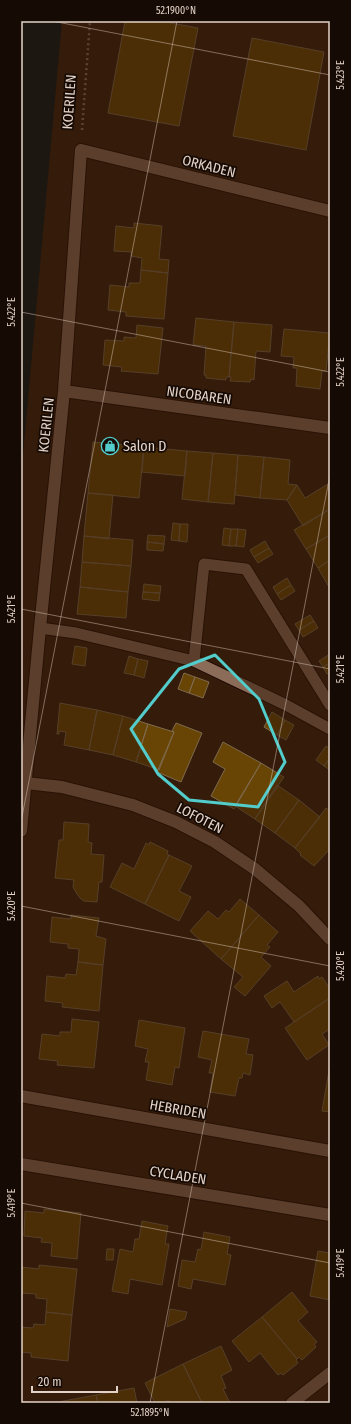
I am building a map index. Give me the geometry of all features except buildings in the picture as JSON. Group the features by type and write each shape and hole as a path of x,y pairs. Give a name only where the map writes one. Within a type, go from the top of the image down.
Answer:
{"street":[{"name":"ORKADEN","path":"81,150 330,211"},
{"name":"KOERILEN","path":"21,831 64,391 81,150"},
{"name":"NICOBAREN","path":"64,391 330,428"},
{"name":"LOFOTEN","path":"26,783 62,787 133,805 176,822 196,832 215,842 255,869 299,906 330,939"},
{"name":"HEBRIDEN","path":"21,1096 330,1151"},
{"name":"CYCLADEN","path":"21,1164 330,1215"},
{"path":"292,1403 330,1373"}],"lane":[{"path":"194,661 204,564 246,569 330,705"},
{"path":"40,628 76,633 194,661 286,705 330,729"}],"path":[{"name":"KOERILEN","path":"81,150 90,21"}],"highlighted area":[{"path":"215,655 259,699 285,762 258,807 189,800 158,774 131,729 179,669"}],"water":[{"path":"22,21 62,21 21,478 21,37"}],"place":[{"name":"Salon D","path":"110,446"}]}
